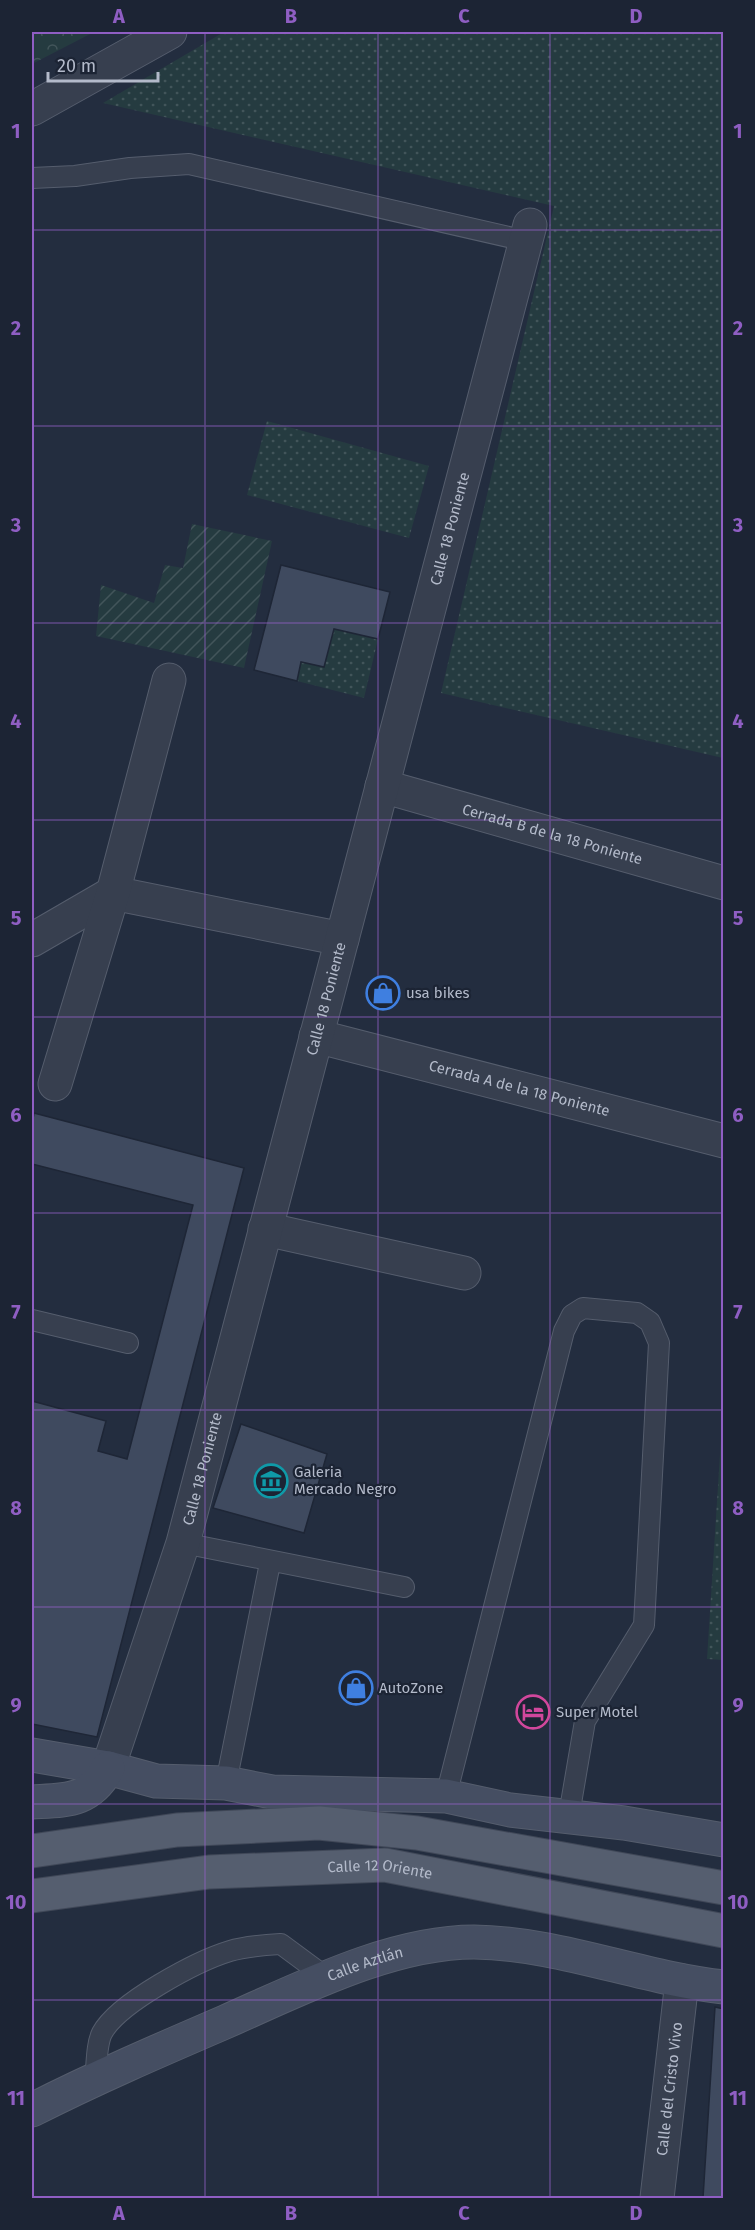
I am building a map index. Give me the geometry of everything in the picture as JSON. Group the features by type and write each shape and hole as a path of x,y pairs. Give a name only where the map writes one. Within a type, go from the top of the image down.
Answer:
{"main road":[{"path":"32,1755 108,1768 156,1781 226,1783 272,1792 446,1796 510,1810 569,1815 723,1840"},
{"path":"32,1802 65,1801 82,1796 94,1789 108,1768"},
{"path":"32,1851 177,1830 319,1823 417,1833 723,1888"},
{"name":"Calle 12 Oriente","path":"32,1896 209,1872 386,1865 723,1931"},
{"name":"Calle Aztlán","path":"32,2110 95,2079 327,1978 395,1955 472,1942 512,1944 682,1981 723,1987"}],"street":[{"path":"32,109 171,32"},
{"name":"Calle 18 Poniente","path":"108,1768 183,1543 528,233"},
{"path":"55,1084 113,893 169,680"},
{"name":"Cerrada B de la 18 Poniente","path":"382,786 723,883"},
{"path":"32,940 113,893 342,939"},
{"name":"Cerrada A de la 18 Poniente","path":"316,1035 723,1141"},
{"path":"265,1229 464,1273"},
{"name":"Calle del Cristo Vivo","path":"657,2199 682,1981"}],"lane":[{"path":"32,178 75,176 130,168 189,164 528,233"},
{"path":"446,1796 564,1331 572,1315 583,1308 637,1313 650,1322 659,1343 644,1624 585,1721 569,1815"},
{"path":"32,1320 128,1343"},
{"path":"183,1543 270,1563 404,1587"},
{"path":"226,1783 270,1563"},
{"path":"95,2079 102,2033 133,2003 158,1984 194,1965 231,1950 281,1944 327,1978"}],"green space":[{"path":"32,32 94,32 32,64"},
{"path":"224,32 723,32 723,758 441,693 554,206 103,103"},
{"path":"267,421 429,466 409,538 247,495"},
{"path":"192,524 272,541 244,668 96,636 101,585 154,603 165,565 183,568"},
{"path":"334,629 378,639 364,698 297,681 301,662 324,667"},
{"path":"723,1407 724,1660 707,1659"}],"building":[{"path":"281,565 390,592 378,639 334,629 324,667 301,662 297,681 254,670"},
{"path":"34,1113 244,1168 97,1737 32,1724 32,1401 106,1421 98,1451 127,1459 193,1205 32,1164"},
{"name":"Galeria Mercado Negro","path":"241,1424 327,1454 304,1533 213,1508"},
{"path":"715,2007 724,2009 724,2198 703,2198"}],"place":[{"name":"usa bikes","path":"383,993"},
{"name":"Galeria Mercado Negro","path":"271,1481"},
{"name":"AutoZone","path":"356,1688"},
{"name":"Super Motel","path":"533,1712"}]}
